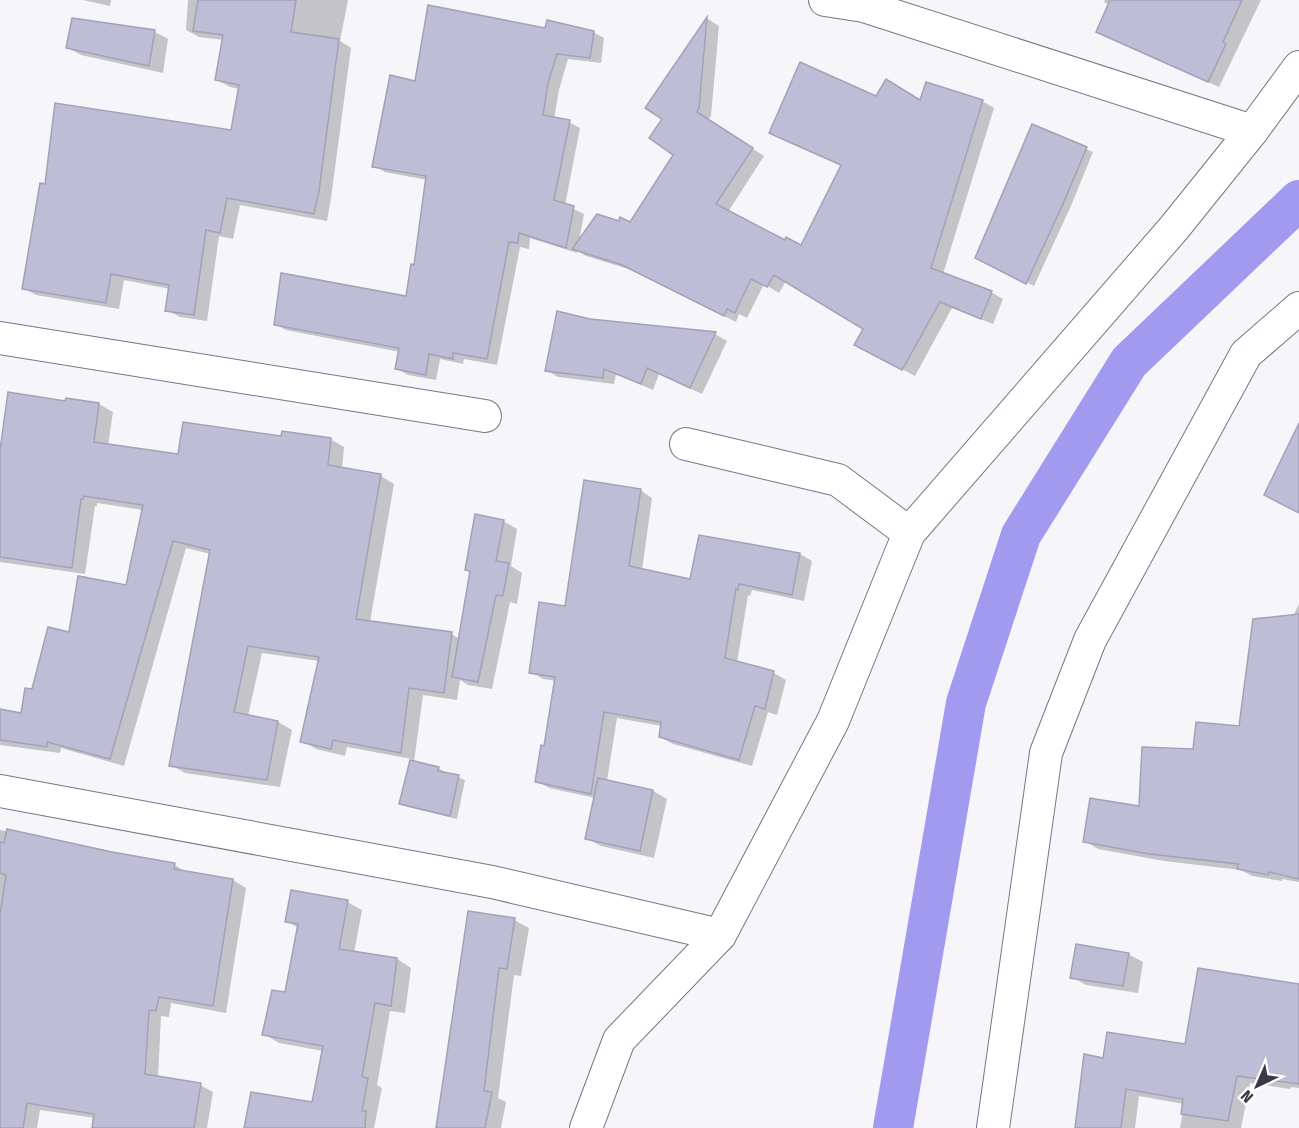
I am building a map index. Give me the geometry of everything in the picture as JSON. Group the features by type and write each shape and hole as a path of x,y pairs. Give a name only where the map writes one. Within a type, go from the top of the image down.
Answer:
{"street":[{"path":"825,0 867,3 1252,131"},
{"path":"586,1128 619,1040 720,935 833,721 909,533 1174,228 1252,131 1299,66"},
{"path":"993,1128 1046,753 1090,640 1246,354 1299,308"},
{"path":"0,338 485,416"},
{"path":"686,444 838,480 909,533"},
{"path":"0,791 492,882 720,935"}],"building":[{"path":"198,0 296,0 291,32 339,39 314,214 227,198 220,233 206,230 194,315 165,311 169,285 111,274 106,303 22,289 40,183 45,184 55,103 231,130 239,85 215,80 223,35 193,31"},
{"path":"1110,0 1242,0 1223,42 1226,44 1208,82 1096,32"},
{"path":"428,5 545,28 547,20 594,31 590,58 557,54 548,83 543,115 570,120 554,200 574,206 566,248 519,233 518,243 509,242 487,359 453,353 453,359 429,354 426,375 395,369 399,348 274,325 281,273 406,296 411,264 414,265 426,176 372,167 390,75 415,81"},
{"path":"707,17 697,112 753,148 716,204 785,240 786,237 801,245 841,165 769,133 800,62 876,96 886,79 920,100 926,82 983,100 931,268 992,291 981,319 940,302 902,370 854,345 863,329 774,275 767,287 751,279 735,313 727,309 724,316 622,265 572,249 597,214 619,221 620,217 630,222 673,155 649,138 662,119 645,108"},
{"path":"72,18 155,30 149,66 66,48"},
{"path":"1032,124 1087,147 1026,284 975,258"},
{"path":"557,311 590,319 716,332 690,388 647,368 641,384 604,369 603,378 545,371"},
{"path":"8,392 65,401 66,398 99,403 94,442 178,454 183,422 281,436 282,431 331,438 328,465 381,474 356,619 452,632 444,693 409,688 401,753 333,740 331,749 300,742 319,657 248,646 234,712 278,721 267,780 169,766 210,550 173,541 110,759 47,742 47,747 0,740 0,709 21,713 25,688 32,689 48,627 69,632 78,576 126,585 143,505 84,496 81,499 72,568 0,557 0,450"},
{"path":"1299,423 1299,513 1264,495"},
{"path":"584,480 641,489 629,566 690,579 699,535 800,553 792,595 739,584 738,590 736,589 725,658 774,671 765,709 755,706 739,760 659,737 661,722 604,712 591,794 535,782 541,745 544,746 555,677 529,673 539,602 565,606"},
{"path":"475,514 504,520 496,561 509,563 503,596 496,595 478,682 452,677 470,571 465,570"},
{"path":"1299,614 1299,879 1269,872 1268,875 1237,869 1238,864 1149,854 1083,842 1090,798 1139,806 1142,747 1193,749 1196,722 1239,726 1253,619"},
{"path":"410,760 439,767 438,771 459,775 450,816 399,804"},
{"path":"598,778 653,790 640,851 585,839"},
{"path":"7,829 175,863 174,869 233,879 213,1006 159,997 156,1011 149,1010 145,1074 201,1083 194,1128 92,1128 94,1114 27,1103 23,1128 0,1128 0,915 6,875 0,873 0,842 4,843"},
{"path":"291,890 348,900 339,949 397,958 391,1006 375,1003 362,1077 368,1078 362,1111 366,1111 365,1128 244,1128 251,1092 312,1102 323,1046 262,1035 272,990 285,992 298,924 285,922"},
{"path":"468,911 515,918 507,969 499,968 484,1091 492,1092 485,1128 436,1128"},
{"path":"1076,944 1129,953 1123,986 1070,978"},
{"path":"1198,968 1299,984 1299,1084 1237,1076 1228,1121 1181,1114 1183,1099 1126,1089 1121,1128 1075,1128 1084,1054 1103,1058 1107,1032 1185,1044"}],"waterway":[{"path":"893,1128 966,703 1021,535 1129,362 1299,200"}]}
